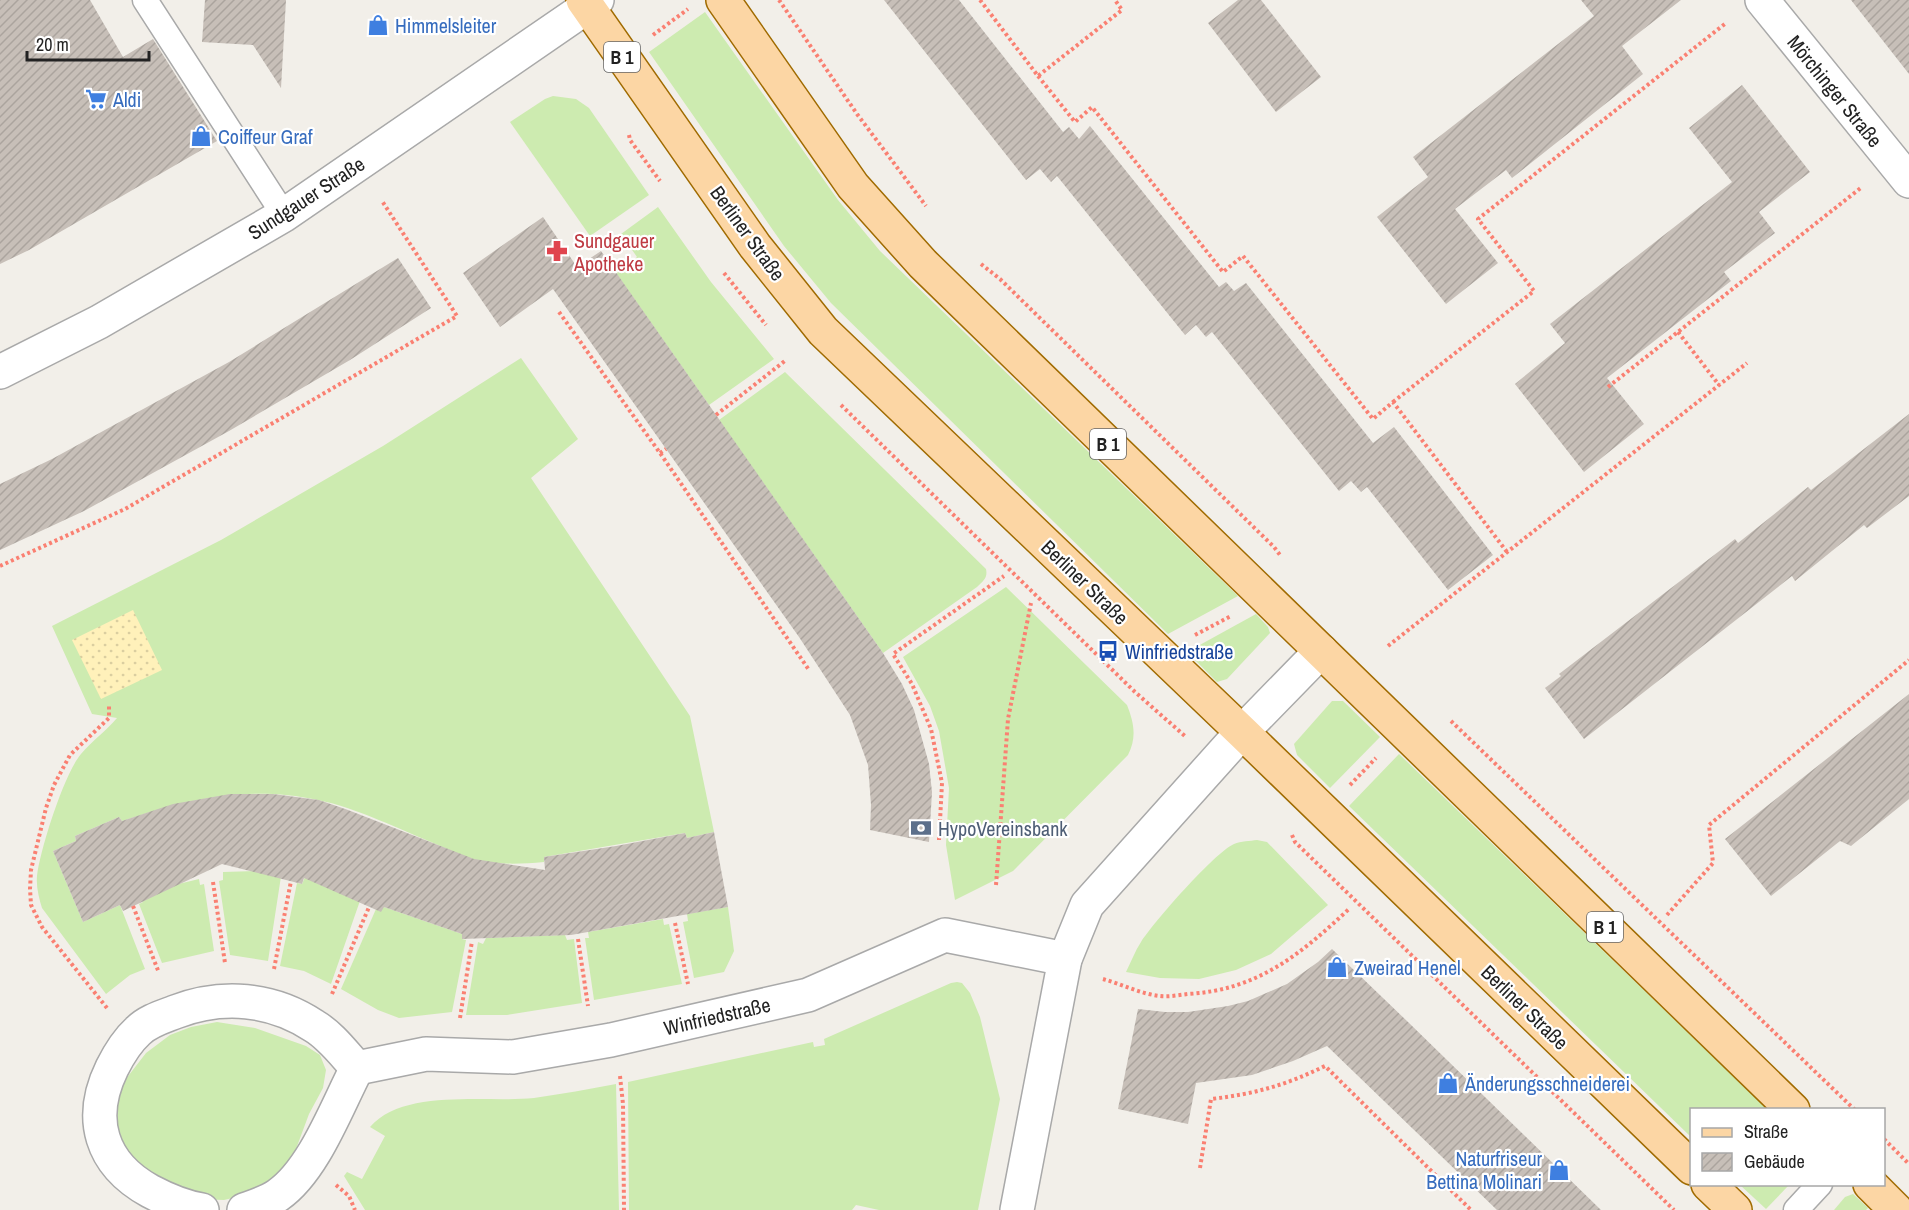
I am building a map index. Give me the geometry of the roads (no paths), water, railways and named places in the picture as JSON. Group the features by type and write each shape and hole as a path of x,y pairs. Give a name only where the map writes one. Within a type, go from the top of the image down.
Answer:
{"main road":[{"name":"B 1","path":"723,0 853,186 887,227 1791,1108"},
{"name":"Berliner Straße","path":"589,2 754,246 823,331 1242,732 1690,1166"},
{"path":"1709,1186 1735,1210"},
{"path":"1871,1186 1896,1210"}],"street":[{"name":"Mörchinger Straße","path":"1762,0 1909,181"},
{"name":"Sundgauer Straße","path":"0,372 99,322 284,215 589,2"},
{"path":"1017,1210 1065,959 1087,905 1242,732 1321,651"},
{"name":"Winfriedstraße","path":"357,1068 426,1054 513,1057 611,1040 808,995 945,935 1065,959"},
{"path":"202,1210 187,1208 134,1182 113,1161 102,1139 98,1110 104,1084 124,1047 140,1030 157,1018 187,1007 238,1000 256,1002 290,1012 317,1027 357,1068 308,1162 278,1196 244,1210"}],"lane":[{"path":"145,0 284,215"},
{"path":"1796,1210 1819,1186"}],"place":[{"name":"Himmelsleiter","path":"378,25"},
{"name":"Aldi","path":"96,99"},
{"name":"Coiffeur Graf","path":"201,136"},
{"name":"Sundgauer Apotheke","path":"557,251"},
{"name":"Winfriedstraße","path":"1108,651"},
{"name":"HypoVereinsbank","path":"921,828"},
{"name":"Zweirad Henel","path":"1337,967"},
{"name":"Änderungsschneiderei","path":"1448,1083"},
{"name":"Naturfriseur Bettina Molinari","path":"1559,1170"}]}
